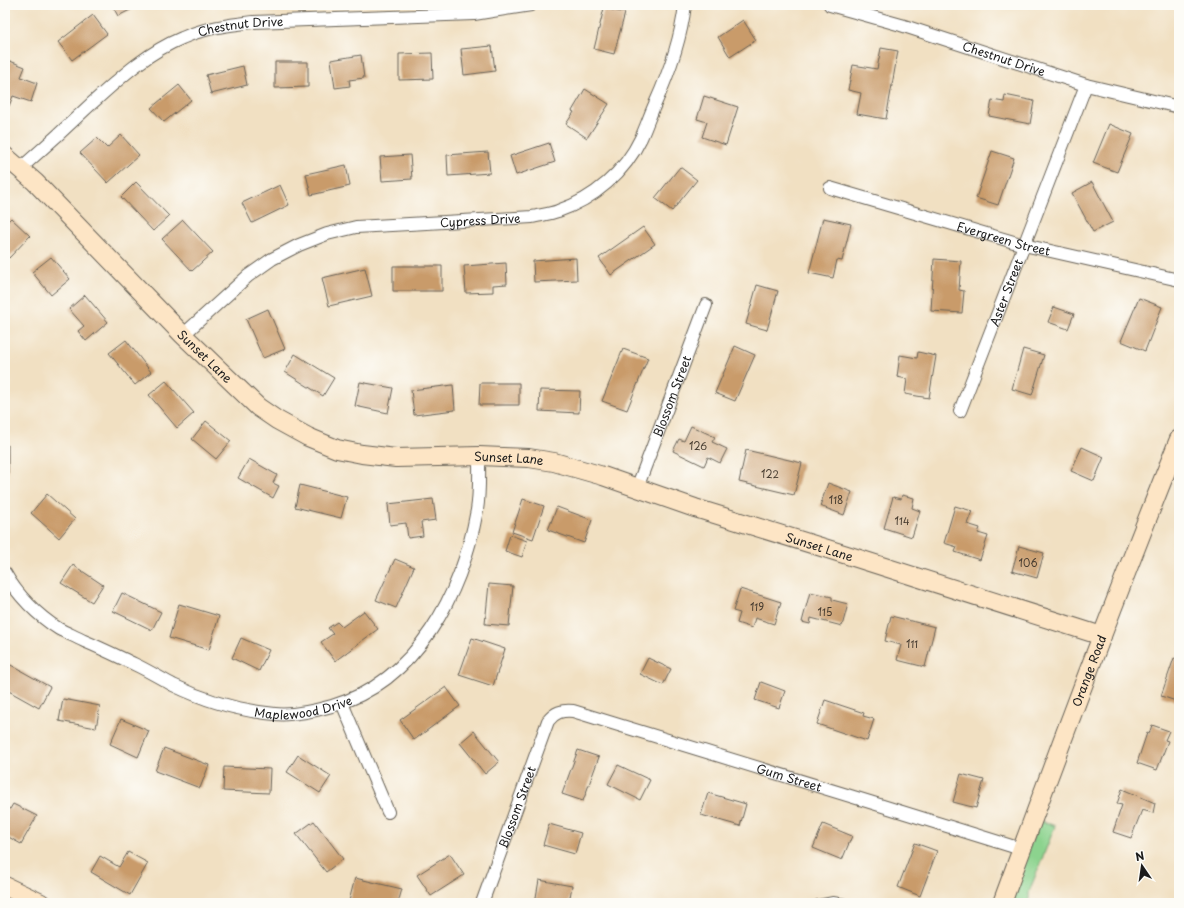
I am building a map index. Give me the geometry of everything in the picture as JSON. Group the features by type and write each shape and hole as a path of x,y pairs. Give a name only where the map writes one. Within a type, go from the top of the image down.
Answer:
{"street":[{"name":"Chestnut Drive","path":"22,168 133,66 156,50 182,38 208,29 230,24 253,22 474,14 531,5"},
{"name":"Cypress Drive","path":"183,335 260,267 299,245 327,234 356,227 532,217 558,211 579,202 598,191 612,179 626,162 640,139 676,48 685,5"},
{"name":"Chestnut Drive","path":"830,5 908,28 1086,85 1179,107"},
{"name":"Aster Street","path":"960,411 1086,85"},
{"name":"Sunset Lane","path":"5,156 22,168 183,335 258,407 277,420 308,437 337,449 389,457 430,458 479,456 529,458 554,462 603,476 695,508 1102,636"},
{"name":"Evergreen Street","path":"830,188 1024,245 1179,280"},
{"name":"Blossom Street","path":"637,488 706,305"},
{"name":"Orange Road","path":"1002,903 1126,572 1179,439"},
{"name":"Maplewood Drive","path":"5,573 23,598 40,615 59,629 144,668 173,685 210,700 249,710 276,714 292,714 319,710 342,703 370,690 394,673 428,634 446,604 458,578 470,539 477,509 479,456"},
{"path":"342,703 388,812"},
{"name":"Gum Street","path":"556,713 564,710 573,711 1022,849"},
{"name":"Blossom Street","path":"482,903 548,721 556,713"},
{"path":"5,886 41,903"}],"lane":[{"path":"818,903 833,900 852,903"}],"green space":[{"path":"1039,820 1055,826 1029,892 1029,903 1009,903"}],"building":[{"path":"112,5 140,5 118,16"},
{"path":"604,8 625,13 614,54 594,49"},
{"path":"93,15 107,34 72,60 58,42"},
{"path":"743,20 756,40 730,57 718,37"},
{"path":"492,46 495,71 464,75 461,49"},
{"path":"881,48 898,51 886,119 857,114 861,93 848,90 853,65 877,69"},
{"path":"432,53 433,79 399,80 399,54"},
{"path":"361,55 364,78 349,80 350,86 335,88 331,60"},
{"path":"5,59 25,67 21,77 37,83 31,102 13,96 9,106 5,104"},
{"path":"275,62 308,62 308,87 275,88"},
{"path":"243,66 247,85 211,94 206,75"},
{"path":"179,85 191,100 164,122 151,108"},
{"path":"585,89 609,104 587,138 566,124 574,112 572,111"},
{"path":"1005,95 1034,101 1030,124 989,116 992,100 1004,102"},
{"path":"704,96 738,107 726,145 702,137 707,122 697,119"},
{"path":"1109,124 1133,134 1117,172 1093,163"},
{"path":"121,135 139,155 108,183 80,153 97,138 107,148"},
{"path":"549,143 555,162 516,175 510,156"},
{"path":"992,151 1014,158 998,205 976,198"},
{"path":"488,152 490,173 448,176 447,155"},
{"path":"410,155 412,179 382,181 380,157"},
{"path":"346,165 350,186 311,195 306,174"},
{"path":"680,167 697,180 672,211 655,198"},
{"path":"136,182 169,216 153,231 121,197"},
{"path":"1092,182 1113,222 1093,232 1072,193"},
{"path":"280,185 289,205 252,223 242,203"},
{"path":"11,218 30,236 9,258 5,254 5,224"},
{"path":"823,218 851,224 842,261 837,260 833,278 809,273"},
{"path":"183,220 213,252 192,271 162,239"},
{"path":"643,227 655,244 611,275 599,258"},
{"path":"51,257 70,279 51,295 32,272"},
{"path":"576,258 577,280 534,282 533,261"},
{"path":"934,259 961,261 959,290 964,291 962,313 931,311"},
{"path":"506,263 507,284 493,285 493,292 466,293 464,266"},
{"path":"393,266 442,266 442,291 393,291"},
{"path":"365,268 372,296 329,306 322,278"},
{"path":"757,285 778,291 767,330 746,324"},
{"path":"85,295 108,322 86,341 78,331 84,326 69,309"},
{"path":"1139,298 1162,307 1145,351 1121,341"},
{"path":"1054,307 1074,314 1068,329 1048,322"},
{"path":"268,309 285,349 263,358 246,319"},
{"path":"126,340 151,372 135,385 109,353"},
{"path":"735,346 755,355 735,401 715,393"},
{"path":"623,349 648,358 627,410 602,401"},
{"path":"1023,349 1044,355 1032,395 1012,389"},
{"path":"918,352 936,356 929,398 905,394 907,379 897,377 900,355 917,358"},
{"path":"295,354 334,378 323,396 285,372"},
{"path":"166,381 194,413 177,428 149,395"},
{"path":"360,382 393,388 388,413 355,406"},
{"path":"480,383 519,383 519,405 479,405"},
{"path":"453,385 455,410 414,415 411,390"},
{"path":"540,390 580,391 579,413 539,411"},
{"path":"206,421 231,441 216,459 192,439"},
{"path":"691,426 715,437 712,442 727,449 720,463 708,457 704,466 673,451 679,439 684,441"},
{"path":"8,445 8,473 5,473 5,446"},
{"path":"1082,447 1104,457 1094,481 1071,471"},
{"path":"746,450 802,463 794,495 739,482"},
{"path":"249,459 277,475 273,483 279,486 273,498 238,478"},
{"path":"828,483 852,492 844,515 820,506"},
{"path":"300,485 347,497 341,518 295,507"},
{"path":"47,494 75,519 59,538 31,513"},
{"path":"902,495 914,498 912,508 920,511 912,537 884,528 893,497 901,499"},
{"path":"433,499 436,520 421,522 423,536 408,538 406,523 390,525 388,504"},
{"path":"523,499 544,506 533,539 512,532"},
{"path":"955,506 972,511 967,524 980,528 978,533 988,536 980,560 955,552 957,547 944,543"},
{"path":"557,507 592,520 584,543 548,530"},
{"path":"510,535 527,541 522,557 505,551"},
{"path":"1019,546 1044,553 1037,578 1012,571"},
{"path":"395,559 414,567 396,608 376,600"},
{"path":"73,565 103,585 92,602 61,583"},
{"path":"489,584 513,586 509,626 485,624"},
{"path":"740,589 781,602 774,624 755,618 752,628 737,623 740,613 733,611"},
{"path":"810,592 832,597 832,600 848,604 842,626 811,618 810,624 802,622"},
{"path":"122,593 161,612 152,630 113,611"},
{"path":"179,604 219,616 209,650 169,638"},
{"path":"364,611 378,629 335,661 321,642 333,634 328,628 337,622 342,627"},
{"path":"891,616 935,627 925,667 897,660 901,645 885,641"},
{"path":"241,638 269,650 259,671 232,658"},
{"path":"472,638 505,649 493,686 459,675"},
{"path":"648,658 671,669 663,685 640,674"},
{"path":"1174,658 1179,660 1179,702 1161,696"},
{"path":"9,664 50,687 39,708 5,689 5,671"},
{"path":"761,682 785,691 779,708 755,700"},
{"path":"446,687 460,706 414,740 400,720"},
{"path":"63,699 100,706 96,728 59,721"},
{"path":"825,700 864,713 863,716 874,719 867,741 817,724"},
{"path":"121,719 149,731 138,757 110,744"},
{"path":"1152,725 1169,731 1165,740 1168,741 1157,770 1137,763 1147,733 1149,734"},
{"path":"474,731 499,762 485,774 460,743"},
{"path":"164,748 209,765 200,788 155,771"},
{"path":"578,750 599,757 583,801 562,794"},
{"path":"298,755 331,776 320,793 287,772"},
{"path":"618,765 650,780 640,800 608,784"},
{"path":"224,767 270,769 269,793 223,791"},
{"path":"961,774 984,780 976,808 953,802"},
{"path":"1122,789 1155,803 1153,813 1142,810 1131,838 1113,832 1122,805 1117,804"},
{"path":"708,793 746,804 740,826 701,815"},
{"path":"13,804 37,816 21,844 5,835 5,807 10,809"},
{"path":"314,821 343,859 326,872 296,834"},
{"path":"549,824 581,833 575,854 543,845"},
{"path":"823,824 852,836 842,860 813,848"},
{"path":"915,843 937,851 920,896 898,887"},
{"path":"128,852 148,863 130,895 91,872 100,856 119,867"},
{"path":"450,854 464,875 431,896 417,875"},
{"path":"355,878 402,889 398,903 358,903 349,901"},
{"path":"539,880 572,886 569,903 535,903"}]}
